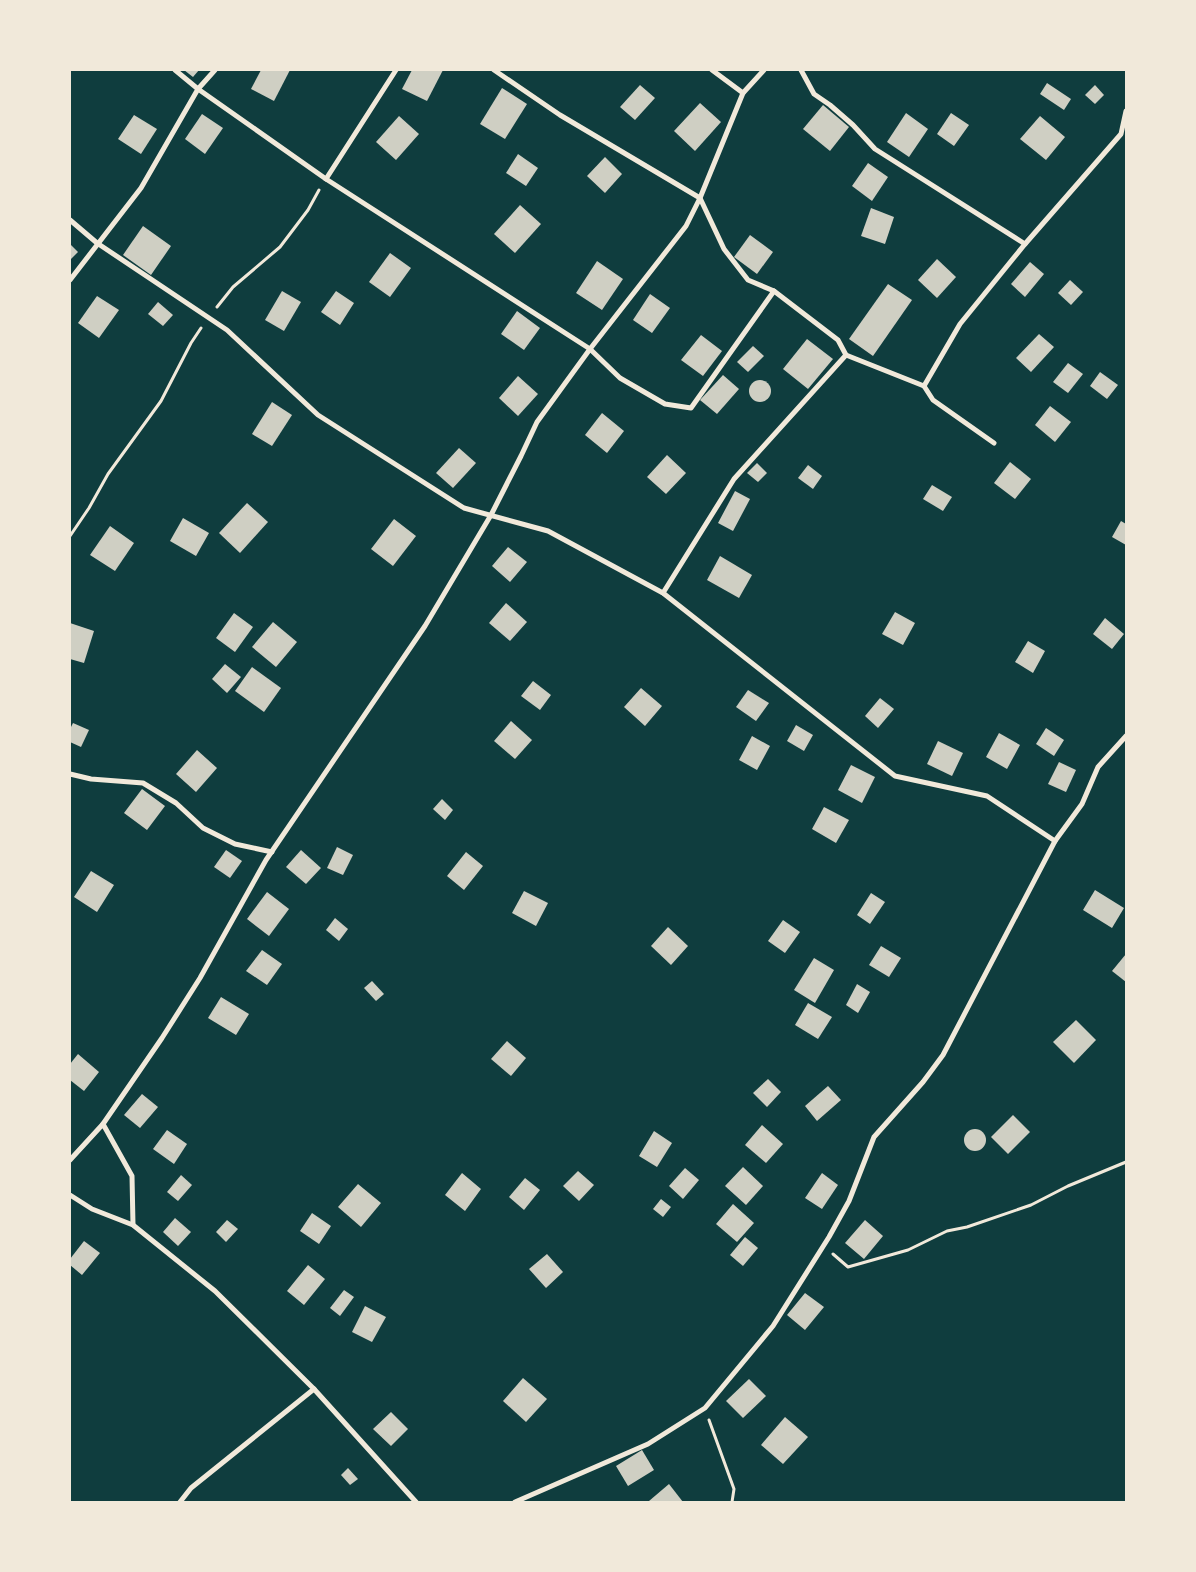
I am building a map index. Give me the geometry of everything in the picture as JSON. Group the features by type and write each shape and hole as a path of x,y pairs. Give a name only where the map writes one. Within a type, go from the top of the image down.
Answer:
{"street":[{"path":"175,70 198,89 326,179 590,349 620,378 665,404 691,408 774,291"},
{"path":"70,280 141,188 198,89 215,70"},
{"path":"326,179 396,70"},
{"path":"494,70 560,115 700,198 724,249 748,280 774,291 838,340 846,355 924,386 933,400 994,443"},
{"path":"712,70 743,93"},
{"path":"70,1160 103,1124 167,1031 200,978 272,852 425,626 491,515 537,422 590,349 686,226 700,198 743,93 764,70"},
{"path":"801,70 814,94 853,125 875,149 1025,244"},
{"path":"924,386 960,324 1025,244 1120,134 1126,111"},
{"path":"70,220 97,243 227,330 318,415 464,508 548,531 663,593 895,776 987,796 1055,842"},
{"path":"663,593 734,479 846,355"},
{"path":"515,1502 648,1444 705,1408 773,1326 824,1245 848,1200 874,1137 923,1082 943,1055 1055,842 1082,804 1098,768 1126,736"},
{"path":"70,774 91,779 143,783 176,803 203,828 235,844 272,852"},
{"path":"103,1124 132,1176 133,1225"},
{"path":"70,1195 92,1209 133,1225 214,1291 314,1389 416,1502"},
{"path":"180,1502 190,1488 314,1389"}],"path":[{"path":"70,536 89,508 108,474 161,401 192,342 208,318 233,287 280,247 308,210 326,179"},
{"path":"824,1245 848,1267 874,1261 908,1250 947,1231 967,1227 1031,1205 1068,1186 1126,1162"},
{"path":"705,1408 734,1489 732,1502"}],"building":[{"path":"184,70 199,70 193,77"},
{"path":"261,70 290,70 274,101 251,89"},
{"path":"412,70 443,70 427,101 402,89"},
{"path":"1047,83 1071,99 1064,110 1040,94"},
{"path":"640,85 655,98 635,120 620,107"},
{"path":"1095,85 1104,95 1095,104 1085,95"},
{"path":"502,88 527,104 505,139 480,124"},
{"path":"700,103 721,122 695,151 674,131"},
{"path":"823,105 849,127 830,151 803,129"},
{"path":"906,113 928,129 909,157 887,142"},
{"path":"951,113 969,125 954,146 937,134"},
{"path":"202,114 223,128 205,154 185,139"},
{"path":"134,115 157,129 141,154 118,139"},
{"path":"399,116 419,134 396,160 376,142"},
{"path":"1040,116 1065,137 1046,160 1020,139"},
{"path":"518,154 538,168 526,186 506,173"},
{"path":"605,157 622,174 605,193 587,176"},
{"path":"868,163 888,177 872,201 852,186"},
{"path":"520,205 541,224 515,253 494,234"},
{"path":"871,208 894,217 885,244 861,236"},
{"path":"143,226 171,246 151,275 123,255"},
{"path":"750,235 773,252 757,274 734,257"},
{"path":"70,244 78,252 70,260"},
{"path":"390,253 411,268 390,297 369,282"},
{"path":"937,259 956,277 937,298 918,280"},
{"path":"597,261 623,279 602,310 576,293"},
{"path":"1030,262 1044,274 1025,297 1011,284"},
{"path":"1070,280 1083,292 1071,305 1058,293"},
{"path":"888,284 912,300 873,356 849,339"},
{"path":"282,291 301,302 284,331 265,320"},
{"path":"336,291 354,303 340,325 321,312"},
{"path":"650,294 670,308 652,333 633,320"},
{"path":"97,296 119,310 99,338 78,323"},
{"path":"158,302 173,315 163,326 148,314"},
{"path":"517,311 540,328 524,350 501,334"},
{"path":"1039,334 1054,347 1031,372 1016,358"},
{"path":"701,335 722,351 703,376 681,360"},
{"path":"807,339 833,359 808,389 783,369"},
{"path":"753,346 764,356 748,372 737,362"},
{"path":"1068,363 1083,374 1068,393 1053,382"},
{"path":"1100,372 1118,385 1107,399 1090,386"},
{"path":"723,375 739,389 717,414 700,400"},
{"path":"518,376 538,394 518,416 499,398"},
{"path":"760,380 768,383 771,391 768,399 760,402 752,399 749,391 752,383"},
{"path":"272,402 292,415 272,446 252,434"},
{"path":"1050,406 1071,422 1055,442 1035,425"},
{"path":"602,413 624,431 607,453 585,435"},
{"path":"459,448 476,463 453,488 436,473"},
{"path":"667,455 686,473 666,494 647,477"},
{"path":"1010,462 1031,479 1015,499 994,483"},
{"path":"757,463 767,473 758,482 747,473"},
{"path":"808,465 822,476 813,489 798,478"},
{"path":"932,485 952,497 943,511 923,499"},
{"path":"735,491 750,499 733,531 718,523"},
{"path":"247,503 268,522 240,553 219,533"},
{"path":"183,518 209,533 196,556 170,541"},
{"path":"394,519 416,536 393,566 371,549"},
{"path":"1121,521 1126,524 1126,545 1112,537"},
{"path":"110,526 134,543 115,571 90,555"},
{"path":"508,547 527,562 510,582 492,566"},
{"path":"720,556 752,575 739,598 707,580"},
{"path":"506,603 527,622 510,641 489,623"},
{"path":"895,612 915,623 903,645 882,634"},
{"path":"234,613 253,627 235,652 216,638"},
{"path":"1105,618 1124,634 1112,649 1093,634"},
{"path":"273,622 297,642 276,667 252,647"},
{"path":"70,623 94,631 84,663 70,659"},
{"path":"1028,641 1045,651 1033,673 1015,662"},
{"path":"225,664 241,677 227,693 212,679"},
{"path":"252,667 281,688 264,712 235,691"},
{"path":"533,681 551,695 540,710 521,696"},
{"path":"641,688 662,706 645,726 624,707"},
{"path":"748,690 769,703 756,721 736,707"},
{"path":"880,698 894,709 878,728 865,716"},
{"path":"511,721 532,740 515,759 494,741"},
{"path":"73,723 89,730 81,747 70,742 70,729"},
{"path":"796,725 813,735 804,751 787,741"},
{"path":"1046,728 1064,740 1054,756 1036,744"},
{"path":"999,733 1020,745 1007,769 986,757"},
{"path":"752,736 770,746 757,770 739,760"},
{"path":"938,741 963,753 952,776 927,764"},
{"path":"197,750 217,768 196,792 176,774"},
{"path":"1059,762 1076,770 1066,792 1048,784"},
{"path":"851,765 875,777 862,803 838,790"},
{"path":"142,789 165,806 147,830 124,813"},
{"path":"442,799 453,810 445,820 433,809"},
{"path":"824,807 849,820 836,843 812,829"},
{"path":"337,847 353,855 343,875 327,868"},
{"path":"226,850 242,861 230,878 214,867"},
{"path":"301,850 321,868 306,884 286,867"},
{"path":"466,852 483,866 464,890 447,876"},
{"path":"91,871 114,885 97,912 74,897"},
{"path":"1095,890 1124,908 1112,928 1083,910"},
{"path":"524,891 548,903 536,926 512,913"},
{"path":"267,892 289,909 269,936 247,919"},
{"path":"871,893 885,902 870,924 857,915"},
{"path":"335,918 348,929 339,941 326,930"},
{"path":"783,920 800,932 785,953 768,941"},
{"path":"668,927 688,946 671,965 651,946"},
{"path":"881,946 901,958 889,977 869,965"},
{"path":"262,950 282,964 267,985 246,971"},
{"path":"1126,954 1126,982 1112,971"},
{"path":"814,958 834,970 815,1003 794,990"},
{"path":"372,981 384,994 376,1001 364,988"},
{"path":"857,984 870,992 858,1013 846,1005"},
{"path":"221,997 249,1014 236,1035 208,1018"},
{"path":"808,1003 832,1017 818,1039 795,1025"},
{"path":"1076,1020 1096,1040 1074,1063 1053,1042"},
{"path":"507,1041 526,1058 511,1076 491,1059"},
{"path":"78,1054 99,1072 84,1091 70,1080 70,1064"},
{"path":"768,1079 781,1092 767,1107 753,1093"},
{"path":"828,1086 841,1100 817,1121 805,1106"},
{"path":"142,1094 158,1107 140,1128 124,1115"},
{"path":"1013,1115 1030,1132 1008,1154 991,1137"},
{"path":"762,1125 783,1144 766,1163 745,1145"},
{"path":"975,1129 983,1132 986,1140 983,1148 975,1151 967,1148 964,1140 967,1132"},
{"path":"167,1130 187,1144 174,1164 153,1149"},
{"path":"654,1131 672,1143 657,1167 639,1156"},
{"path":"743,1167 763,1186 746,1205 725,1186"},
{"path":"685,1168 699,1180 683,1199 669,1186"},
{"path":"578,1171 594,1185 579,1201 563,1186"},
{"path":"462,1173 481,1189 465,1211 445,1195"},
{"path":"822,1173 838,1185 822,1209 805,1198"},
{"path":"181,1175 192,1185 178,1201 167,1192"},
{"path":"525,1178 540,1190 524,1210 509,1197"},
{"path":"358,1184 381,1203 361,1227 338,1207"},
{"path":"661,1199 671,1207 663,1217 653,1209"},
{"path":"733,1204 754,1223 737,1242 716,1224"},
{"path":"312,1213 331,1226 319,1244 300,1231"},
{"path":"175,1218 191,1232 178,1246 163,1232"},
{"path":"227,1220 238,1229 226,1242 216,1232"},
{"path":"865,1220 883,1236 864,1259 845,1243"},
{"path":"745,1237 758,1248 743,1266 730,1255"},
{"path":"84,1241 100,1253 82,1275 70,1265 70,1259"},
{"path":"547,1254 563,1272 546,1288 529,1269"},
{"path":"308,1265 325,1279 304,1305 287,1291"},
{"path":"344,1290 354,1297 340,1316 330,1308"},
{"path":"805,1293 824,1307 805,1330 787,1315"},
{"path":"365,1306 386,1317 372,1342 352,1332"},
{"path":"523,1378 547,1399 526,1422 503,1401"},
{"path":"749,1379 766,1396 743,1418 726,1401"},
{"path":"391,1412 408,1429 391,1446 373,1429"},
{"path":"785,1417 808,1437 783,1464 761,1445"},
{"path":"642,1450 654,1470 628,1486 616,1466"},
{"path":"348,1468 358,1479 350,1485 341,1475"},
{"path":"669,1484 683,1502 649,1501"}]}
